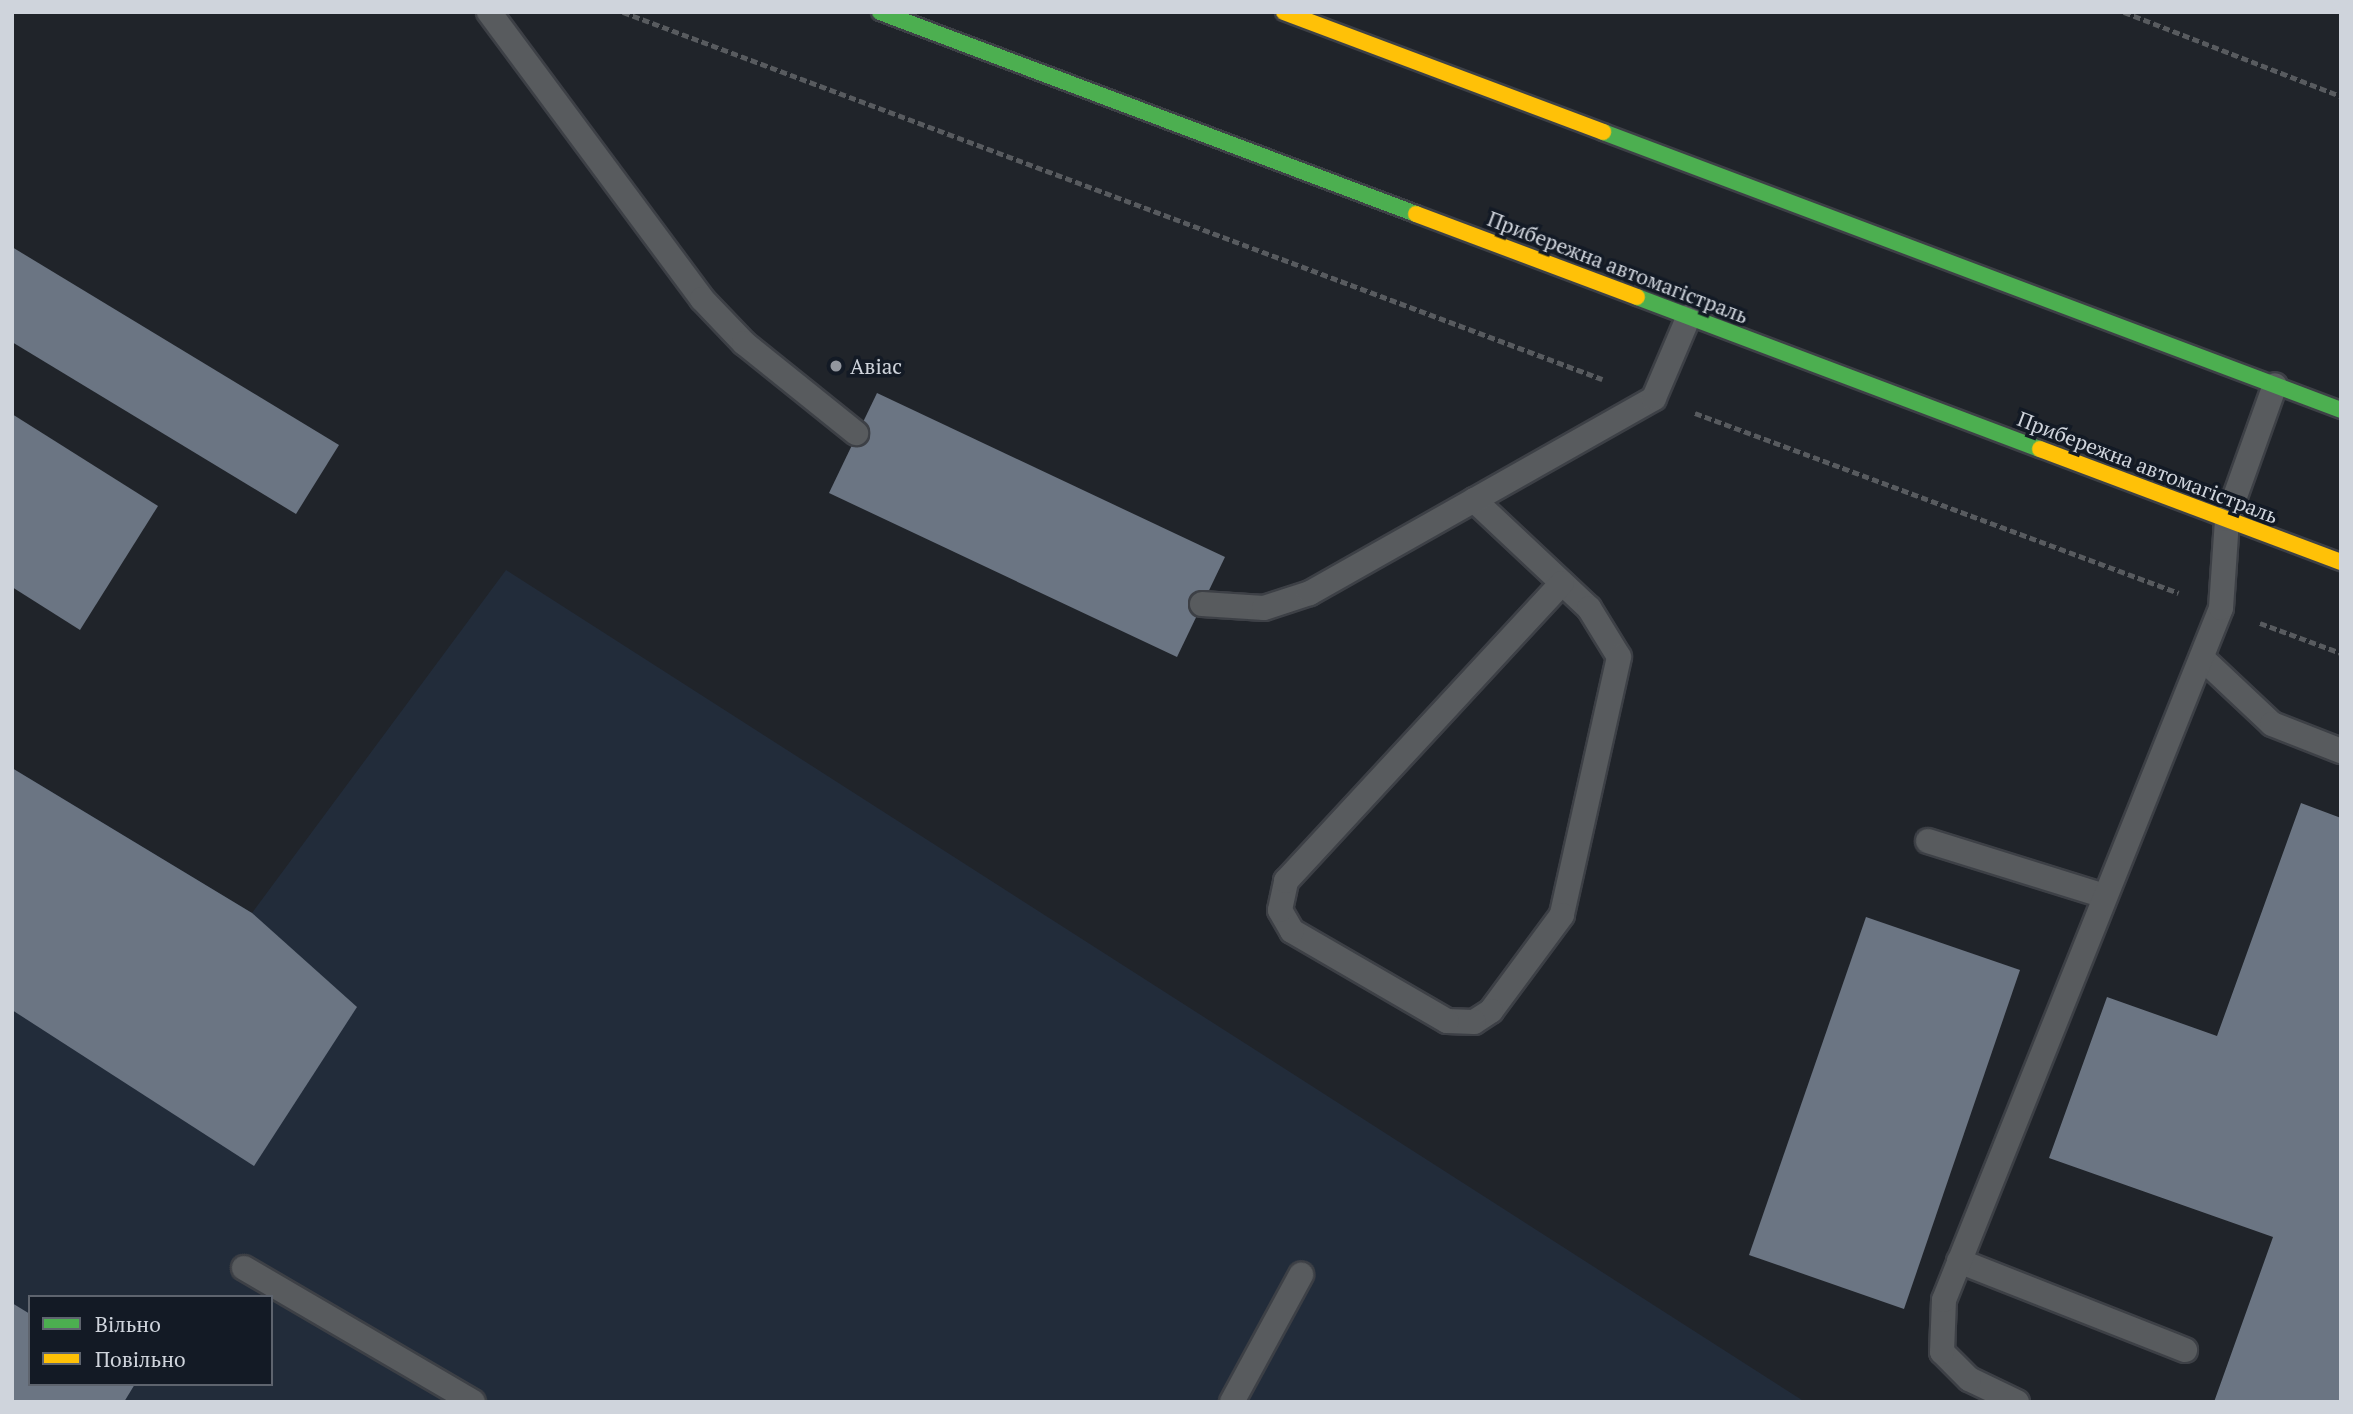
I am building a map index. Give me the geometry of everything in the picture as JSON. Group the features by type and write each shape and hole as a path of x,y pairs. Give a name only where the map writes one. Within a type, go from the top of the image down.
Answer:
{"main road":[{"name":"Прибережна автомагістраль","path":"880,12 2341,562"},
{"path":"1284,12 2341,410"}],"lane":[{"path":"489,12 702,299 744,343 856,433"},
{"path":"1202,604 1264,608 1310,593 1654,398 1689,316"},
{"path":"2017,1402 1969,1379 1941,1352 1944,1300 2221,608 2227,519 2275,386"},
{"path":"1474,500 1589,608 1619,657 1562,915 1491,1011 1474,1022 1447,1021 1292,931 1280,910 1286,881 1562,583"},
{"path":"2202,658 2272,724 2341,751"},
{"path":"1928,841 2105,896"},
{"path":"1959,1261 2185,1350"},
{"path":"244,1268 473,1402"},
{"path":"1232,1402 1301,1275"}],"path":[{"path":"623,12 2341,653"},
{"path":"2124,12 2341,96"}],"shaded area":[{"path":"506,570 1805,1402 12,1402 12,768 252,913"}],"building":[{"path":"12,247 339,445 296,514 12,342"},
{"path":"877,393 1225,557 1177,657 829,493"},
{"path":"12,414 158,506 80,630 12,587"},
{"path":"12,768 252,913 357,1007 254,1166 12,1010"},
{"path":"2301,803 2341,818 2341,1402 2214,1402 2273,1237 2049,1158 2107,997 2217,1036"},
{"path":"1866,917 2020,970 1904,1309 1749,1255"},
{"path":"12,1303 28,1313 28,1386 134,1386 124,1402 12,1402"}],"traffic: fast":[{"path":"880,12 1416,214"},
{"path":"1603,132 2341,410"},
{"path":"1637,297 2040,449"}],"traffic: slow":[{"path":"1284,12 1603,132"},
{"path":"1416,214 1637,297"},
{"path":"2040,449 2341,562"}],"place":[{"name":"Авіас","path":"836,366"}]}
